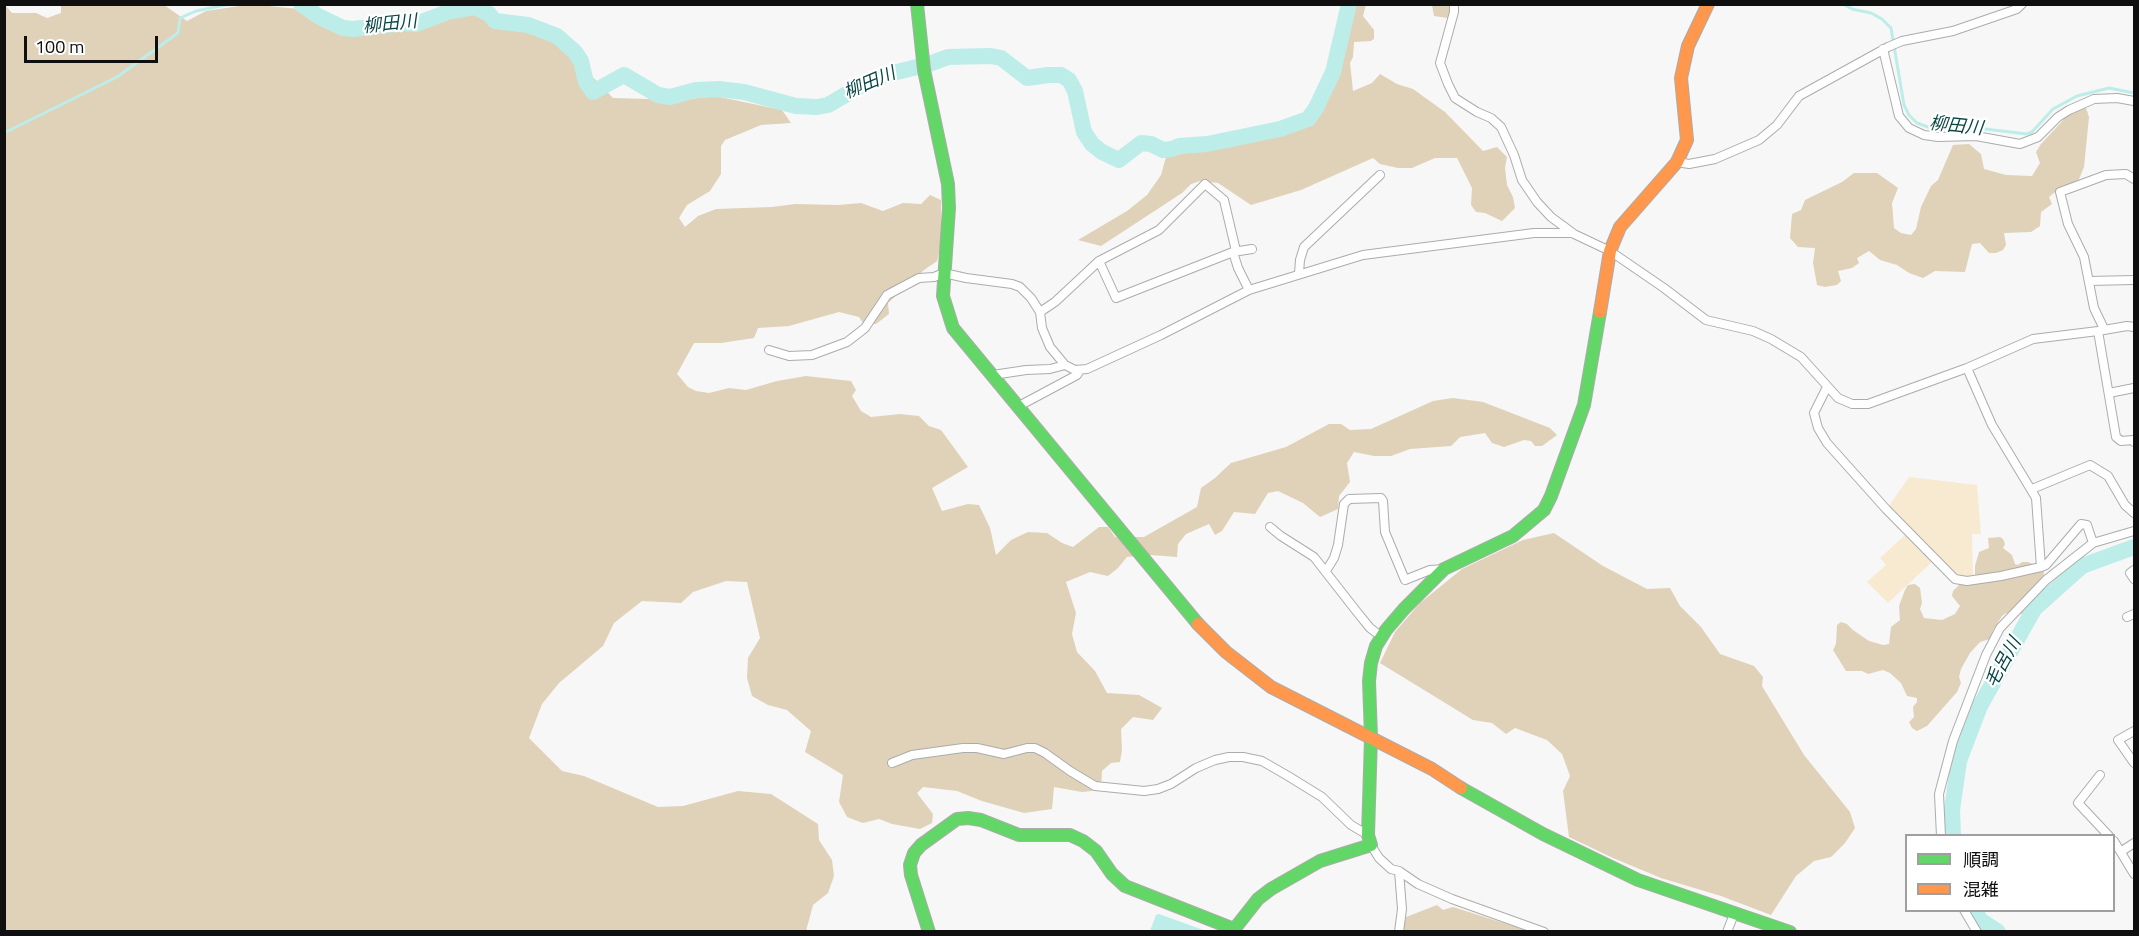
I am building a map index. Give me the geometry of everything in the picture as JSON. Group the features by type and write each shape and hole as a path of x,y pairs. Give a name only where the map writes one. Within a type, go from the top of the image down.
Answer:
{"street":[{"path":"917,4 924,70 948,184 949,208 943,296 953,327 1169,590 1226,652 1271,687 1432,769 1543,834 1622,873 1790,932"},
{"path":"1454,4 1454,12 1440,63 1455,98 1491,118 1501,127 1522,180 1551,218 1574,234 1610,251 1706,320 1753,331 1801,357 1838,398 1852,404 1869,404 1967,368 2033,339 2127,326 2134,327"},
{"path":"1369,840 1371,738 1369,681 1376,646 1424,587 1444,569 1513,536 1544,510 1584,405 1610,251 1620,227 1677,162 1686,140 1681,78 1688,46 1708,4"},
{"path":"1677,162 1689,164 1715,159 1759,140 1777,125 1799,96 1883,49 1902,41 1953,31 2017,9 2022,4"},
{"path":"1883,49 1899,116 1909,128 1924,135 1976,136 2020,144 2038,137 2058,117 2069,110 2094,99 2117,98 2134,101"},
{"path":"2134,178 2126,174 2106,175 2060,192 2068,224 2084,257 2094,308 2101,330 2116,437 2121,441 2133,440 2134,442"},
{"path":"1299,273 1304,248 1380,175"},
{"path":"1040,312 1055,302 1099,261 1159,230 1205,184 1224,200 1238,268 1249,290"},
{"path":"769,350 789,356 812,355 847,342 865,327 887,295 919,278 934,277 944,273 1020,287 1040,312 1042,328 1050,347 1065,365 1080,370 1087,369 1124,350 1161,335 1249,290 1363,255 1534,233 1574,234"},
{"path":"1099,261 1116,298 1235,251 1252,249"},
{"path":"2089,281 2134,280"},
{"path":"993,375 1050,369 1065,365"},
{"path":"1967,368 1992,425 2036,498 2041,567"},
{"path":"1019,406 1077,375 1080,370"},
{"path":"1827,387 1814,413 1818,428 1827,443 1892,516 1955,579 1967,581 2001,576 2046,565 2081,524 2087,525 2093,543"},
{"path":"2109,393 2134,388"},
{"path":"2031,489 2090,465 2108,476 2125,505 2134,513"},
{"path":"1326,571 1334,558 1338,544 1344,504 1349,499 1381,498 1385,532 1405,580 1430,570 1444,569"},
{"path":"1270,527 1314,556 1370,628 1382,637"},
{"path":"1941,834 1939,794 1953,741 1986,655 2000,628 2046,580 2093,543 2134,531"},
{"path":"2134,570 2130,573 2134,579"},
{"path":"2134,731 2118,740 2134,763"},
{"path":"892,763 912,755 963,748 977,748 1004,754 1035,748 1095,786 1144,791 1164,787 1196,768 1215,760 1242,757 1262,761 1322,797 1369,840 1378,858 1391,868 1418,884 1452,899 1544,932"},
{"path":"2100,775 2078,803 2107,834"},
{"path":"929,932 910,865 914,854 934,835 957,819 981,820 1019,836 1070,836 1083,841 1096,851 1112,874 1125,886 1233,930 1258,899 1286,879 1320,861 1369,840"},
{"path":"2115,842 2134,874"},
{"path":"2122,851 2134,843"},
{"path":"1399,871 1402,909 1399,932"},
{"path":"1965,912 1977,932"},
{"path":"1727,932 1734,914"}],"shaded area":[{"path":"5,5 12,13 36,13 47,18 61,13 61,5 164,5 187,21 206,11 258,5 299,9 328,26 342,31 389,26 419,27 464,10 480,12 494,23 532,28 553,36 613,98 682,100 715,96 782,110 791,123 761,125 725,140 721,146 721,174 710,191 687,205 679,218 685,227 698,216 716,209 861,203 883,211 903,203 921,204 930,195 941,200 941,244 937,261 888,303 889,314 876,324 863,323 859,317 839,312 789,326 758,328 754,338 721,343 694,343 677,374 688,387 709,393 729,388 746,390 806,376 851,381 856,390 852,396 861,411 871,417 900,414 919,416 929,426 941,430 968,467 932,488 942,511 968,504 979,505 990,528 996,555 1011,540 1028,532 1047,533 1073,547 1099,527 1108,527 1115,537 1144,537 1197,507 1201,488 1231,463 1286,447 1329,424 1341,424 1350,430 1371,429 1433,401 1453,398 1483,402 1550,428 1557,435 1542,446 1535,446 1531,441 1524,440 1504,447 1492,443 1485,433 1460,437 1451,446 1410,449 1391,456 1374,456 1354,452 1347,463 1350,482 1339,496 1338,509 1320,517 1303,503 1278,491 1268,493 1255,514 1234,512 1222,531 1215,535 1209,524 1186,534 1178,544 1177,557 1150,555 1127,557 1108,576 1090,572 1066,582 1076,613 1072,634 1077,652 1095,671 1107,693 1139,695 1162,708 1153,720 1133,717 1121,729 1120,762 1111,763 1102,771 1101,790 1082,792 1054,787 1052,809 1024,813 957,791 923,787 917,793 933,814 932,823 920,829 879,819 863,823 847,817 839,802 843,775 805,752 811,731 787,710 768,705 752,696 747,678 748,658 760,638 747,582 726,581 693,592 681,603 642,601 614,623 603,646 559,683 542,704 529,738 562,771 584,776 658,807 683,806 738,791 771,794 818,824 819,840 832,860 834,876 828,893 813,905 806,931 5,932"},
{"path":"1344,5 1366,5 1363,16 1374,30 1374,39 1371,41 1354,42 1353,57 1350,63 1353,91 1372,83 1380,74 1397,84 1413,89 1445,112 1483,151 1497,147 1507,157 1505,168 1507,185 1515,208 1502,221 1485,213 1476,212 1471,205 1472,188 1457,158 1435,158 1412,168 1398,168 1380,164 1373,158 1301,190 1251,205 1218,183 1200,181 1191,184 1182,193 1101,246 1078,240 1127,211 1147,195 1161,175 1166,157 1278,134 1309,123 1316,113 1312,105 1315,94 1327,76 1334,48 1349,31 1350,17"},
{"path":"1432,5 1451,5 1448,18 1434,16"},
{"path":"2086,108 2089,117 2084,167 2077,184 2060,188 2049,197 2052,204 2041,212 2040,226 2031,232 2004,233 2006,245 2003,250 1989,253 1980,243 1972,244 1965,272 1935,271 1923,278 1897,265 1880,260 1869,251 1857,258 1859,263 1852,268 1838,271 1841,281 1837,285 1825,287 1817,285 1813,263 1815,248 1798,247 1790,238 1792,214 1801,210 1805,200 1842,182 1854,173 1877,173 1898,188 1892,203 1894,228 1901,233 1911,235 1916,229 1921,207 1931,186 1938,180 1953,145 1969,144 1981,154 1984,169 2006,175 2032,176 2040,163 2036,152 2041,144 2067,116 2078,109"},
{"path":"1909,477 1977,485 1981,534 1972,534 1973,577 1959,577 1889,506"},
{"path":"1554,533 1603,566 1647,589 1670,588 1680,606 1701,627 1720,654 1754,666 1763,677 1762,686 1804,755 1850,812 1855,828 1845,843 1831,857 1814,861 1796,876 1771,915 1721,896 1661,878 1569,837 1563,791 1570,776 1562,754 1547,740 1515,728 1506,734 1492,723 1473,720 1380,663 1395,632 1420,603 1462,569 1523,540"},
{"path":"1906,534 1932,562 1888,603 1867,582 1886,565 1880,558"},
{"path":"2000,537 2005,544 2003,548 2012,555 2015,564 2028,562 2043,568 2046,586 2040,597 2024,613 2018,615 2006,613 2002,616 1990,639 1980,642 1970,653 1961,669 1959,677 1961,683 1957,692 1927,726 1917,731 1909,722 1914,717 1913,707 1917,698 1907,696 1901,683 1890,673 1883,670 1868,674 1862,671 1846,671 1833,650 1836,644 1837,625 1841,622 1847,624 1869,641 1883,645 1889,644 1891,627 1900,620 1899,606 1905,590 1908,585 1915,584 1920,588 1922,603 1920,609 1924,618 1942,620 1955,614 1960,606 1952,596 1953,591 1961,583 1975,578 1975,566 1979,552 1989,548 1988,538"},
{"path":"1437,905 1443,910 1453,907 1529,931 1403,932 1406,917"}],"water":[{"path":"1159,914 1206,931 1150,931 1156,915"}],"waterway":[{"path":"4,133 117,77 178,33 180,18 196,11 230,4"},
{"name":"柳田川","path":"301,4 318,16 343,28 353,29 404,23 416,24 448,12 475,7 489,14 495,21 528,25 557,36 575,52 581,61 586,82 593,92 624,75 658,95 670,97 696,90 719,89 744,92 796,106 817,107 828,105 864,84 885,75 948,57 991,56 1001,58 1027,78 1061,75 1069,80 1075,91 1084,132 1092,144 1119,160 1141,143 1151,144 1163,150 1179,146 1207,144 1280,129 1308,119 1316,108 1333,72 1349,4"},
{"name":"柳田川","path":"1843,4 1852,9 1871,13 1891,28 1904,105 1909,115 1917,123 1928,127 1960,126 2027,134 2032,132 2053,109 2077,96 2109,88 2134,93"},
{"name":"毛呂川","path":"1953,834 1952,810 1959,761 1980,706 2034,609 2082,566 2134,547"},
{"name":"毛呂川","path":"1976,912 1980,920 1998,932"}],"traffic: fast":[{"path":"917,4 924,70 948,184 949,208 943,296 953,328 1198,624"},
{"path":"1232,932 1258,899 1271,889 1320,861 1371,845 1368,835 1371,737 1369,681 1376,646 1404,609 1444,569 1513,536 1544,510 1584,405 1600,312"},
{"path":"1461,788 1543,834 1638,880 1790,932"},
{"path":"929,932 911,875 910,865 914,853 921,845 957,819 968,818 981,820 1019,835 1070,835 1096,851 1112,874 1125,886 1234,929"}],"traffic: slow":[{"path":"1600,312 1610,251 1620,227 1677,162 1687,140 1681,78 1688,46 1708,4"},
{"path":"1198,624 1226,652 1271,687 1432,769 1461,788"}]}
